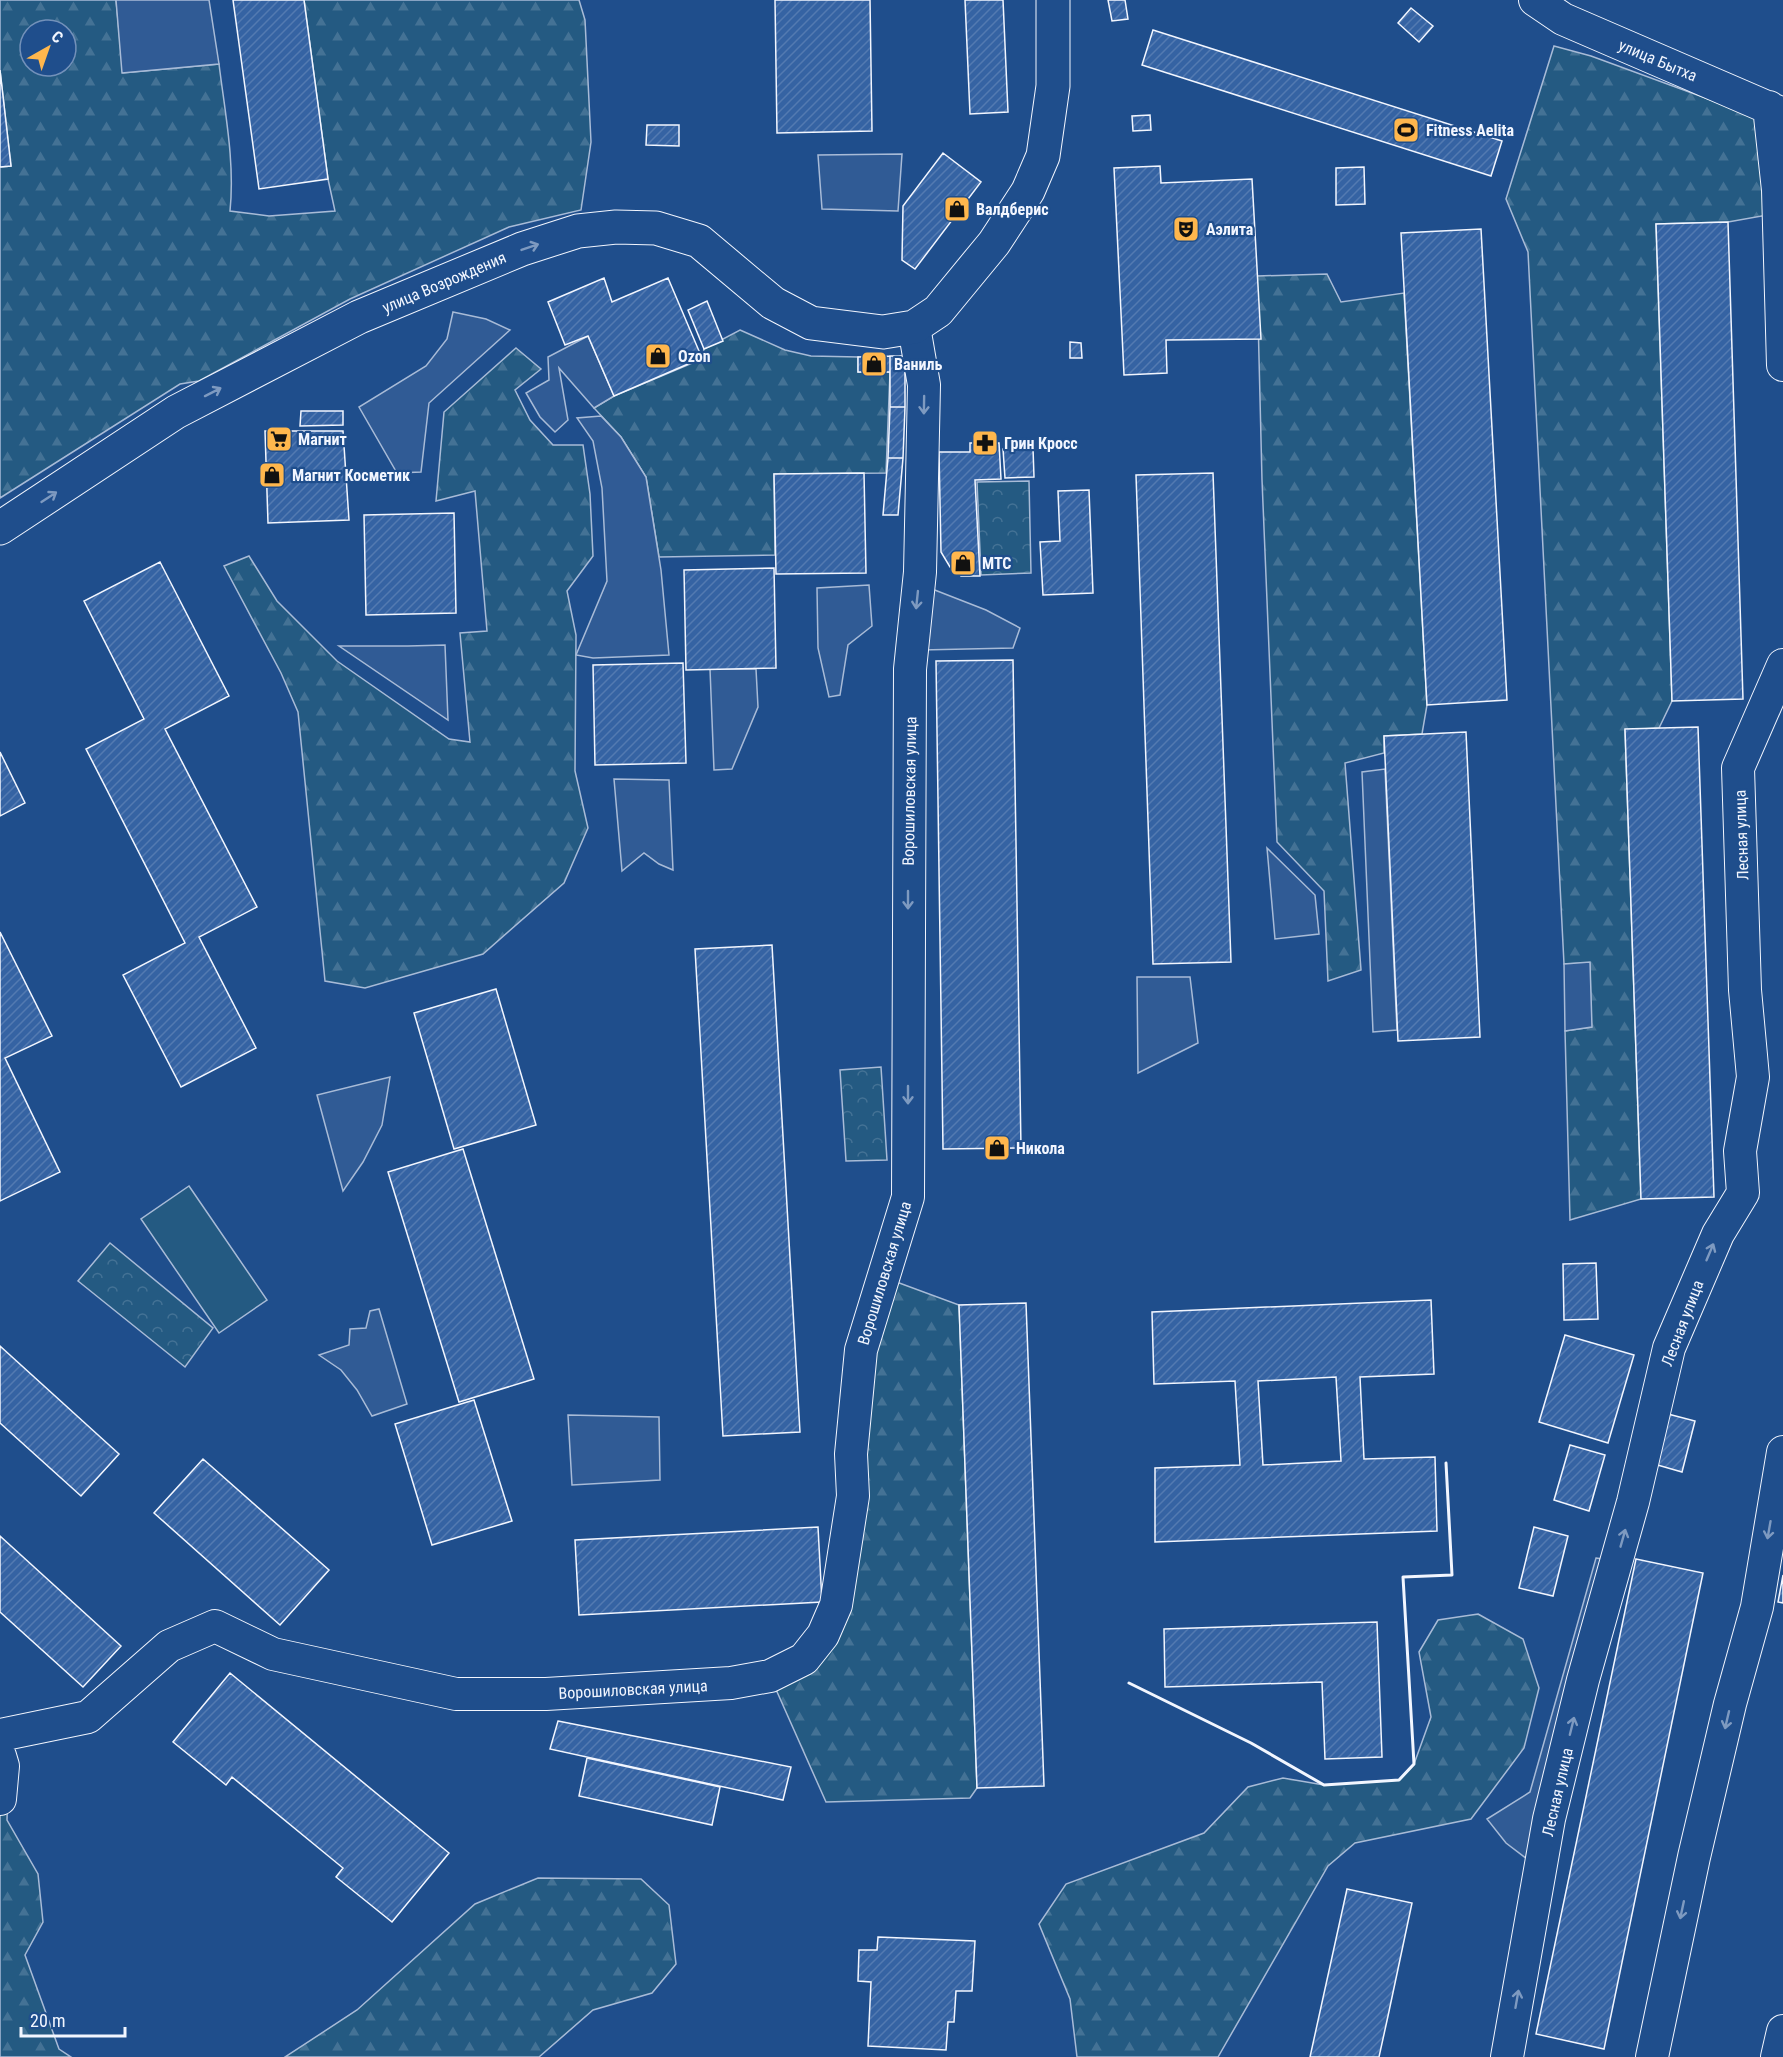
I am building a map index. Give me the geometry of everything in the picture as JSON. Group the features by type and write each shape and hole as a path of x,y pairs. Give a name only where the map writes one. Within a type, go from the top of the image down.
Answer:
{"street":[{"path":"914,327 938,311 994,243 1028,191 1043,156 1053,86 1053,0"},
{"name":"улица Бытха","path":"1535,0 1571,23 1776,111"},
{"path":"1776,111 1783,365"},
{"name":"улица Возрождения","path":"0,528 176,412 359,317 522,249 578,231 616,227 656,228 699,241 772,303 811,324 883,332 914,327"},
{"name":"Ворошиловская улица","path":"0,1735 88,1717 169,1646 215,1626 273,1654 456,1694 546,1694 731,1683 770,1676 804,1659 823,1635 836,1605 853,1496 851,1454 861,1350 908,1197 910,669 920,572 924,385 914,327"},
{"name":"Лесная улица","path":"1507,2057 1549,1819 1583,1680 1633,1502 1669,1348 1718,1234 1743,1193 1740,1151 1753,1077 1745,990 1738,768 1783,665"},
{"path":"1652,2057 1694,1857 1730,1704 1757,1607 1783,1452"},
{"path":"0,1756 3,1766 0,1799"},
{"path":"1777,2057 1783,2031"}],"green space":[{"path":"0,0 116,0 123,73 219,64 230,156 230,211 269,216 335,211 328,179 304,0 579,0 585,20 591,142 581,210 509,227 350,299 199,381 180,384 0,498 0,167 11,166 0,70"},
{"path":"1554,46 1591,56 1771,122 1779,213 1728,222 1656,224 1672,701 1659,728 1625,730 1641,1199 1570,1220 1565,1031 1591,1027 1590,963 1564,964 1528,252 1506,199"},
{"path":"1327,274 1341,302 1404,293 1427,705 1422,734 1384,736 1384,753 1345,763 1361,970 1328,981 1324,891 1277,842 1262,480 1257,276"},
{"path":"740,330 785,350 811,356 858,357 858,372 890,372 886,473 774,474 775,555 659,557 646,477 621,437 594,408 614,396 702,359 704,349"},
{"path":"516,348 541,369 515,390 530,420 553,445 583,445 590,494 593,556 567,591 576,635 575,771 588,828 564,883 483,954 365,988 325,981 298,712 281,673 224,566 249,556 277,601 337,661 449,739 470,742 460,633 487,631 475,491 436,501 444,412"},
{"path":"1029,481 1031,573 981,575 977,482"},
{"path":"881,1067 887,1160 846,1161 840,1070"},
{"path":"189,1186 267,1300 219,1333 141,1219"},
{"path":"110,1243 213,1328 185,1367 78,1281"},
{"path":"883,1277 959,1305 977,1788 970,1798 826,1802 770,1676 823,1635"},
{"path":"1478,1614 1523,1639 1539,1688 1524,1748 1471,1819 1355,1843 1328,1866 1218,2057 1077,2057 1070,1999 1039,1924 1066,1884 1204,1833 1248,1787 1283,1778 1324,1785 1399,1780 1414,1764 1431,1717 1419,1652 1438,1620"},
{"path":"0,1739 9,1749 7,1820 38,1874 43,1922 25,1955 59,2049 71,2057 0,2057"},
{"path":"538,1878 641,1879 669,1905 676,1964 652,1993 593,2010 539,2057 285,2057 357,2010 475,1904"}],"shaded area":[{"path":"116,0 209,0 219,64 122,73"},
{"path":"902,154 898,211 822,209 818,155"},
{"path":"453,312 486,319 510,330 429,403 421,472 397,473 359,407 426,366 447,339"},
{"path":"588,336 614,396 594,408 559,368 568,420 555,432 540,417 526,393 549,380 548,357"},
{"path":"601,416 621,437 646,477 661,570 669,655 593,658 576,655 607,581 602,488 593,441 577,418"},
{"path":"869,585 872,626 848,645 840,695 829,697 818,648 817,588"},
{"path":"927,587 986,610 1020,628 1013,648 921,650"},
{"path":"445,645 448,720 339,646 408,646"},
{"path":"710,669 756,669 758,707 732,769 714,770"},
{"path":"1385,769 1397,1030 1373,1032 1362,772"},
{"path":"614,779 669,780 673,870 659,864 644,853 622,871"},
{"path":"1267,848 1315,895 1319,934 1275,939"},
{"path":"1590,962 1592,1027 1565,1031 1564,964"},
{"path":"1137,977 1190,977 1198,1043 1138,1073"},
{"path":"390,1077 382,1125 363,1162 343,1191 317,1095"},
{"path":"379,1309 407,1404 372,1416 357,1390 341,1370 319,1355 349,1345 350,1329 366,1328 370,1311"},
{"path":"568,1415 659,1417 660,1480 572,1485"},
{"path":"1596,1558 1616,1561 1540,1869 1506,1843 1487,1819 1530,1792"}],"building":[{"path":"233,0 304,0 328,179 259,189"},
{"path":"775,0 870,0 872,131 777,133"},
{"path":"965,0 1003,0 1008,112 970,114"},
{"path":"1108,0 1125,0 1128,19 1112,21"},
{"path":"1411,8 1433,26 1419,42 1398,23"},
{"path":"1153,30 1502,141 1491,176 1142,65"},
{"path":"0,70 11,166 0,167"},
{"path":"1150,115 1151,130 1133,131 1132,116"},
{"path":"1402,123 1417,128 1414,141 1399,137"},
{"path":"647,125 679,125 679,146 646,145"},
{"path":"943,153 981,182 915,269 902,260 903,206"},
{"name":"Аэлита","path":"1160,166 1161,183 1252,179 1261,339 1166,340 1167,373 1124,375 1114,168"},
{"path":"1364,167 1365,204 1336,205 1336,168"},
{"path":"1728,222 1743,699 1672,701 1656,224"},
{"path":"1481,229 1507,700 1427,705 1401,233"},
{"path":"604,278 612,302 668,278 702,358 614,396 588,336 565,345 548,302"},
{"path":"707,301 723,341 704,349 688,310"},
{"path":"1070,342 1081,343 1082,358 1070,358"},
{"path":"890,356 905,356 905,407 890,407"},
{"name":"Ваниль","path":"890,356 890,372 858,372 858,357"},
{"path":"890,407 905,407 903,458 888,458"},
{"path":"301,411 343,411 343,425 300,426"},
{"path":"265,431 343,431 349,520 268,523"},
{"path":"970,443 999,443 1001,479 975,480 980,576 961,576 950,567 941,552 939,452 970,452"},
{"path":"1033,448 1034,477 1005,478 1003,449"},
{"path":"888,458 903,458 898,515 883,515"},
{"path":"864,473 866,573 776,574 774,474"},
{"path":"1213,473 1231,962 1153,964 1136,475"},
{"path":"1089,490 1093,593 1043,595 1040,542 1060,541 1058,491"},
{"path":"454,513 456,613 366,615 364,515"},
{"path":"160,562 229,696 165,729 257,907 199,937 256,1048 181,1087 123,975 185,943 86,749 144,719 84,601"},
{"path":"774,568 776,668 686,670 684,570"},
{"path":"1013,660 1021,1148 943,1149 936,661"},
{"path":"683,663 686,763 595,765 593,665"},
{"path":"1698,727 1714,1197 1641,1199 1625,729"},
{"path":"1466,732 1480,1037 1398,1041 1384,736"},
{"path":"0,752 25,803 0,816"},
{"path":"0,932 52,1036 5,1058 60,1172 0,1201"},
{"path":"772,945 800,1432 723,1436 695,949"},
{"path":"496,989 536,1125 454,1149 414,1013"},
{"path":"463,1149 534,1379 459,1402 388,1172"},
{"path":"1596,1263 1598,1319 1564,1320 1563,1264"},
{"path":"1431,1300 1434,1374 1360,1377 1364,1459 1435,1457 1437,1531 1155,1542 1155,1468 1240,1465 1235,1381 1154,1384 1152,1312","holes":["1336,1377 1341,1461 1263,1465 1258,1381"]},
{"path":"1026,1303 1044,1786 977,1788 959,1305"},
{"path":"1565,1335 1634,1355 1608,1443 1539,1422"},
{"path":"0,1346 119,1454 81,1496 0,1423"},
{"path":"474,1400 512,1521 432,1545 395,1424"},
{"path":"1668,1414 1695,1421 1682,1472 1654,1464"},
{"path":"1570,1445 1605,1455 1589,1511 1554,1500"},
{"path":"203,1459 329,1570 280,1625 154,1513"},
{"path":"818,1527 822,1602 579,1615 575,1540"},
{"path":"1534,1527 1568,1536 1553,1596 1519,1588"},
{"path":"0,1536 121,1646 83,1687 0,1612"},
{"path":"1636,1559 1703,1573 1604,2049 1536,2034"},
{"path":"1783,1575 1783,1603 1778,1602"},
{"path":"1377,1622 1382,1757 1325,1759 1322,1682 1165,1687 1164,1629"},
{"path":"230,1673 449,1853 392,1922 336,1877 343,1868 232,1777 226,1785 173,1742"},
{"path":"558,1721 791,1767 783,1800 550,1749"},
{"path":"587,1758 720,1787 712,1825 579,1796"},
{"path":"1347,1889 1412,1903 1379,2057 1310,2057"},
{"path":"878,1937 975,1941 972,1991 956,1991 954,2022 948,2022 946,2050 868,2046 871,1982 858,1981 859,1950 877,1950"}],"wall":[{"path":"1129,1683 1251,1743 1324,1785 1399,1780 1414,1764 1403,1577 1452,1575 1446,1463"}],"place":[{"name":"Fitness Aelita","path":"1406,130"},
{"name":"Валдберис","path":"957,209"},
{"name":"Аэлита","path":"1186,229"},
{"name":"Ozon","path":"658,356"},
{"name":"Ваниль","path":"874,364"},
{"name":"Магнит","path":"279,439"},
{"name":"Грин Кросс","path":"985,443"},
{"name":"Магнит Косметик","path":"272,475"},
{"name":"МТС","path":"963,563"},
{"name":"Никола","path":"997,1148"}]}
